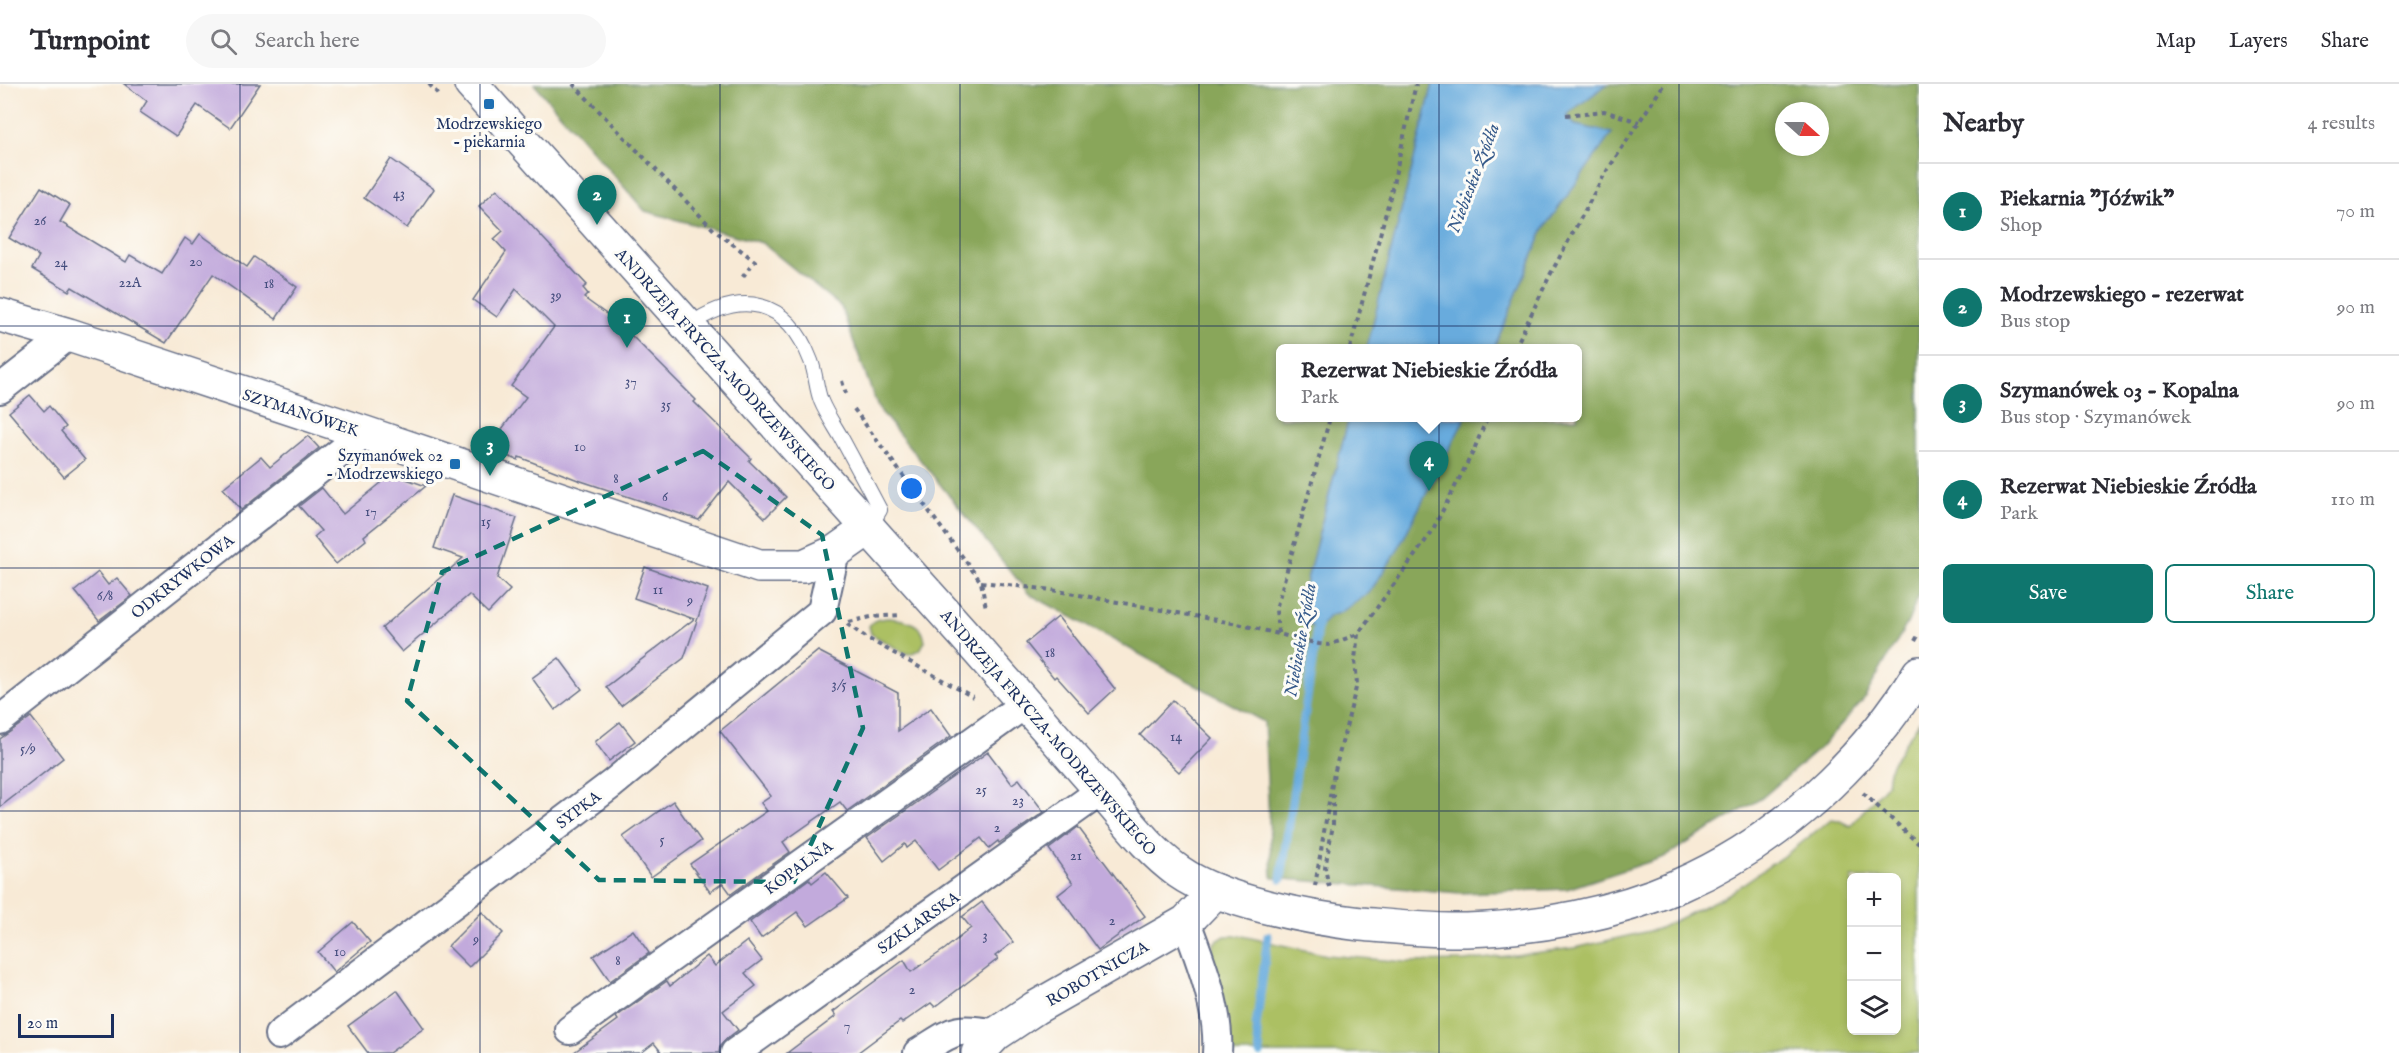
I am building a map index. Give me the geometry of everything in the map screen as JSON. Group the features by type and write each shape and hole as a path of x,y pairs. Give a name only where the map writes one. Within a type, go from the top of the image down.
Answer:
{"street":[{"name":"ANDRZEJA FRYCZA-MODRZEWSKIEGO","path":"458,93 688,327 869,528 1017,710 1101,790 1156,854 1183,875 1216,891 1297,913 1343,922 1463,930 1518,926 1572,918 1647,898 1680,885 1747,848 1779,825 1840,772 1870,742 1894,711 1915,661"},
{"name":"SZYMANÓWEK","path":"0,315 69,335 759,566 804,566 835,552 869,528"},
{"path":"0,389 69,335"},
{"name":"ODKRYWKOWA","path":"0,720 365,433"},
{"path":"822,611 835,552"},
{"name":"SYPKA","path":"279,1035 612,784 822,611"},
{"name":"KOPALNA","path":"570,1030 1017,710"},
{"name":"SZKLARSKA","path":"735,1053 1101,790"},
{"name":"ROBOTNICZA","path":"987,1044 1035,1008 1186,922 1216,891"},
{"path":"1186,922 1215,1022 1217,1053"},
{"path":"918,1053 955,1030 970,1030 987,1044"}],"lane":[{"path":"688,327 706,314 729,304 756,303 789,323 811,361 820,400 880,510 869,528"}],"path":[{"path":"429,84 458,93"},
{"path":"573,84 714,230 755,261 741,279 750,280"},
{"path":"1351,344 1416,84"},
{"path":"1517,344 1550,275 1603,177 1664,84"},
{"path":"1566,115 1604,111 1639,122"},
{"path":"839,372 849,402 981,582 1052,590 1278,633 1308,643 1329,645 1358,634"},
{"path":"1278,633 1276,609 1329,422"},
{"path":"1316,873 1333,778 1357,684 1355,659 1358,634 1431,533 1473,452 1484,422"},
{"path":"822,611 1017,710"},
{"path":"1915,661 1919,634"},
{"path":"1840,772 1919,844"},
{"path":"1329,889 1325,868 1333,825 1333,778"}],"highlighted area":[{"path":"703,451 822,535 863,728 794,882 599,880 407,701 442,572"}],"green space":[{"path":"534,84 1433,84 1368,344 1276,344 1276,422 1348,422 1307,580 1310,626 1321,626 1329,616 1341,612 1463,422 1582,422 1582,344 1496,344 1544,228 1611,133 1575,125 1566,115 1607,84 1919,84 1919,595 1908,622 1863,700 1820,748 1762,798 1664,857 1567,889 1460,893 1272,878 1264,722 1029,594 878,408 841,307 762,243 645,211"},
{"path":"888,618 906,621 920,630 925,641 920,650 909,654 871,634 869,626 873,622"},
{"path":"1919,722 1919,1053 1227,1053 1211,953 1214,943 1225,936 1242,936 1327,955 1406,962 1465,961 1575,948 1658,929 1727,895 1795,848 1831,819 1850,826 1887,784 1889,771"}],"water":[{"path":"1433,84 1607,84 1566,115 1575,125 1612,133 1544,228 1496,344 1368,344"},
{"path":"1348,422 1463,422 1396,553 1369,593 1341,612 1329,616 1321,626 1310,626 1309,616 1305,610 1307,580"}],"building":[{"path":"124,84 260,84 230,128 197,105 176,136 140,112 147,101"},
{"path":"391,159 434,189 407,228 364,198"},
{"path":"41,187 70,205 60,222 126,262 130,255 162,274 185,238 193,244 200,234 247,267 254,257 297,287 276,319 213,274 166,343 72,287 69,291 32,269 39,256 9,238"},
{"path":"497,189 587,285 583,288 588,294 584,298 620,324 696,400 694,402 751,458 749,461 786,497 765,518 729,482 699,520 578,480 519,457 518,460 487,449 526,397 511,386 554,327 516,289 497,317 473,300 506,252 494,239 503,231 479,206"},
{"path":"30,395 44,411 49,406 66,427 61,431 85,460 64,477 9,412"},
{"path":"308,436 319,448 241,510 223,488 261,457 270,467"},
{"path":"392,474 426,486 364,536 366,540 336,564 314,537 321,531 299,506 322,488 343,514"},
{"path":"452,495 517,518 497,578 510,590 488,613 469,595 402,652 382,628 463,558 434,548"},
{"path":"645,567 708,589 684,658 621,706 606,687 694,619 634,598"},
{"path":"98,572 108,585 117,578 132,596 99,621 75,591"},
{"path":"1058,617 1115,689 1089,713 1056,676 1054,678 1026,643"},
{"path":"818,651 898,693 898,731 931,708 951,736 847,811 840,802 783,842 790,852 731,894 723,883 710,892 690,864 767,811 761,803 771,796 720,731"},
{"path":"559,658 582,689 555,710 532,678"},
{"path":"1173,700 1212,738 1179,772 1140,735"},
{"path":"31,717 63,758 0,807 0,739"},
{"path":"620,722 635,741 609,761 595,742"},
{"path":"988,752 1012,784 1019,779 1044,812 989,848 981,838 938,870 916,841 907,848 905,844 884,861 867,838"},
{"path":"673,801 701,841 651,877 623,837"},
{"path":"1078,827 1145,916 1098,950 1058,895 1073,883 1049,849"},
{"path":"826,872 848,898 808,926 797,912 761,938 750,922 809,879 812,883"},
{"path":"982,902 1013,942 995,956 998,959 935,1007 931,1003 902,1023 900,1021 857,1053 787,1053 836,1016 833,1012 904,960 911,972 945,949 971,928 962,917"},
{"path":"482,912 503,933 469,967 448,946"},
{"path":"353,922 370,942 334,972 318,952"},
{"path":"633,930 649,953 610,981 593,956"},
{"path":"747,941 762,960 745,973 756,986 723,1011 738,1030 720,1046 719,1053 662,1053 654,1043 641,1053 573,1053 618,1020 616,1017 667,981 670,986 707,956 715,966"},
{"path":"397,990 424,1028 389,1053 368,1053 348,1026"}],"waterway":[{"name":"Niebieskie Źródła","path":"1281,879 1319,614"},
{"name":"Niebieskie Źródła","path":"1260,1053 1256,1027 1268,936"}],"place":[{"name":"Modrzewskiego - piekarnia","path":"489,104"},
{"name":"Modrzewskiego - rezerwat","path":"597,225"},
{"name":"Piekarnia \"Jóźwik\"","path":"627,348"},
{"name":"Szymanówek 02 - Modrzewskiego","path":"455,464"},
{"name":"Szymanówek 03 - Kopalna","path":"490,476"},
{"name":"Rezerwat Niebieskie Źródła","path":"1429,491"}]}
